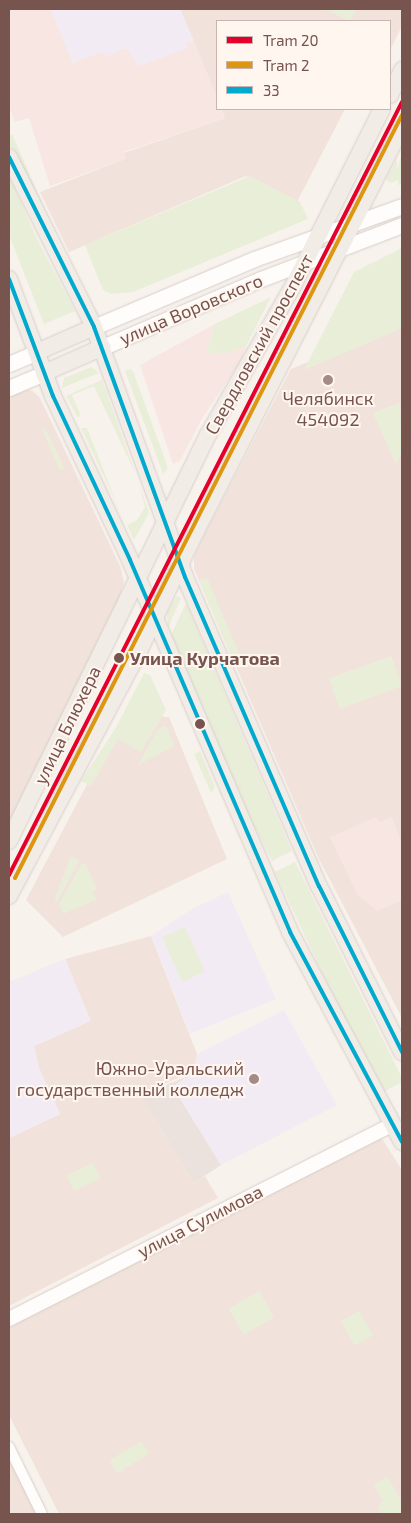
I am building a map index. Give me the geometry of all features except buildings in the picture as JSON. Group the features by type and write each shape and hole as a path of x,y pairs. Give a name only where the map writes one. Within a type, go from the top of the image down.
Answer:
{"main road":[{"path":"391,92 402,70"},
{"name":"Свердловский проспект","path":"138,581 208,435 261,346 381,110"},
{"name":"Свердловский проспект","path":"153,620 402,126"},
{"path":"9,157 94,328 180,565 319,886 402,1052"},
{"name":"улица Воровского","path":"9,364 254,259 316,239 402,206"},
{"name":"улица Воровского","path":"9,388 102,347 402,225"},
{"path":"9,279 44,372 138,581 153,620 290,932 397,1122 402,1142"},
{"name":"улица Блюхера","path":"9,842 138,581"},
{"name":"улица Блюхера","path":"9,896 153,620"}],"street":[{"name":"улица Сулимова","path":"9,1319 397,1122"},
{"path":"9,1447 42,1514"}],"shaded area":[{"path":"9,9 51,9 73,63 100,52 107,56 126,48 194,41 216,96 216,110 222,110 225,118 124,152 125,159 50,186 29,118 15,122 9,106"},
{"path":"51,9 180,9 194,41 186,42 188,48 139,66 126,48 107,56 100,52 73,63"},
{"path":"180,9 402,9 402,26 391,48 391,20 216,20 216,96"},
{"path":"222,110 344,110 297,202 246,176 69,252 40,192 125,159 124,153 225,118"},
{"path":"402,323 402,1018 319,859 194,569 194,557 291,369"},
{"path":"215,324 207,350 211,354 227,353 246,346 242,359 203,417 180,461 173,464 140,365"},
{"path":"24,389 33,391 40,398 120,566 124,582 117,606 9,822 9,394"},
{"path":"140,684 164,717 169,717 227,859 63,937 26,900"},
{"path":"376,817 379,822 392,817 402,844 402,900 378,911 358,896 330,837"},
{"path":"228,892 276,999 190,1034 151,936 190,910"},
{"path":"151,936 197,1054 194,1071 141,1094 194,1183 205,1176 218,1198 9,1306 9,1138 60,1114 39,1068 34,1046 90,1021 65,959"},
{"path":"65,959 91,1021 34,1046 39,1068 60,1114 9,1138 9,982"},
{"name":"Южно-Уральский государственный колледж","path":"284,1010 337,1105 221,1165 173,1087 195,1071 197,1054"},
{"path":"188,1076 173,1087 221,1165 194,1183 141,1095"},
{"path":"377,1131 402,1170 402,1514 59,1514 9,1415 9,1323"},
{"path":"9,1457 37,1514 9,1514"}],"green space":[{"path":"324,9 356,9 350,20"},
{"path":"12,134 48,216 9,144 9,136"},
{"path":"402,152 402,184 398,185 398,180 390,183 386,179 397,159 397,170"},
{"path":"9,175 36,237 75,311 44,324 9,235"},
{"path":"250,176 300,202 308,219 133,292 111,294 103,290 85,245"},
{"path":"402,248 402,328 304,370 354,272"},
{"path":"271,297 246,346 227,353 211,354 207,350 215,324"},
{"path":"91,367 99,373 62,388 64,378"},
{"path":"130,369 133,371 168,468 163,474 125,371"},
{"path":"102,380 136,475 94,386 72,395 80,414 78,418 66,396"},
{"path":"400,403 402,452 396,464 373,413"},
{"path":"45,428 64,468 60,470 42,429"},
{"path":"81,428 87,428 117,504"},
{"path":"139,485 149,513 134,540 127,525 137,520 145,507"},
{"path":"205,578 208,580 245,668 244,669 243,666 236,668 199,580"},
{"path":"177,596 181,598 168,628 167,613"},
{"path":"186,603 292,851 272,861 252,822 171,635"},
{"path":"391,656 402,686 340,709 329,679"},
{"path":"144,673 150,675 166,710 141,752 118,739 91,786 81,781 115,729"},
{"path":"166,726 174,746 138,765 158,729"},
{"path":"200,751 215,787 211,793 194,754"},
{"path":"71,856 79,861 55,905 56,896"},
{"path":"295,862 402,1078 402,1082 385,1091 334,998 275,872"},
{"path":"85,863 97,889 92,891 96,900 63,914 59,904 81,865"},
{"path":"185,927 205,972 182,982 162,937"},
{"path":"93,1163 100,1178 74,1191 67,1175"},
{"path":"259,1291 274,1317 244,1334 229,1308"},
{"path":"359,1311 373,1335 355,1346 341,1322"},
{"path":"141,1441 149,1454 118,1473 110,1461"},
{"path":"387,1476 402,1502 402,1514 381,1514 378,1508 383,1500 374,1485"}],"tram line":[{"name":"20","path":"9,875 402,102"},
{"name":"2","path":"15,878 402,115"}],"transit line":[{"name":"33","path":"9,157 94,327 185,577 319,886 402,1052"},
{"name":"33","path":"9,279 53,396 130,560 290,932 402,1142"}],"place":[{"name":"Челябинск 454092","path":"328,380"},
{"name":"Улица Курчатова","path":"119,658"},
{"name":"Южно-Уральский государственный колледж","path":"254,1079"}]}
